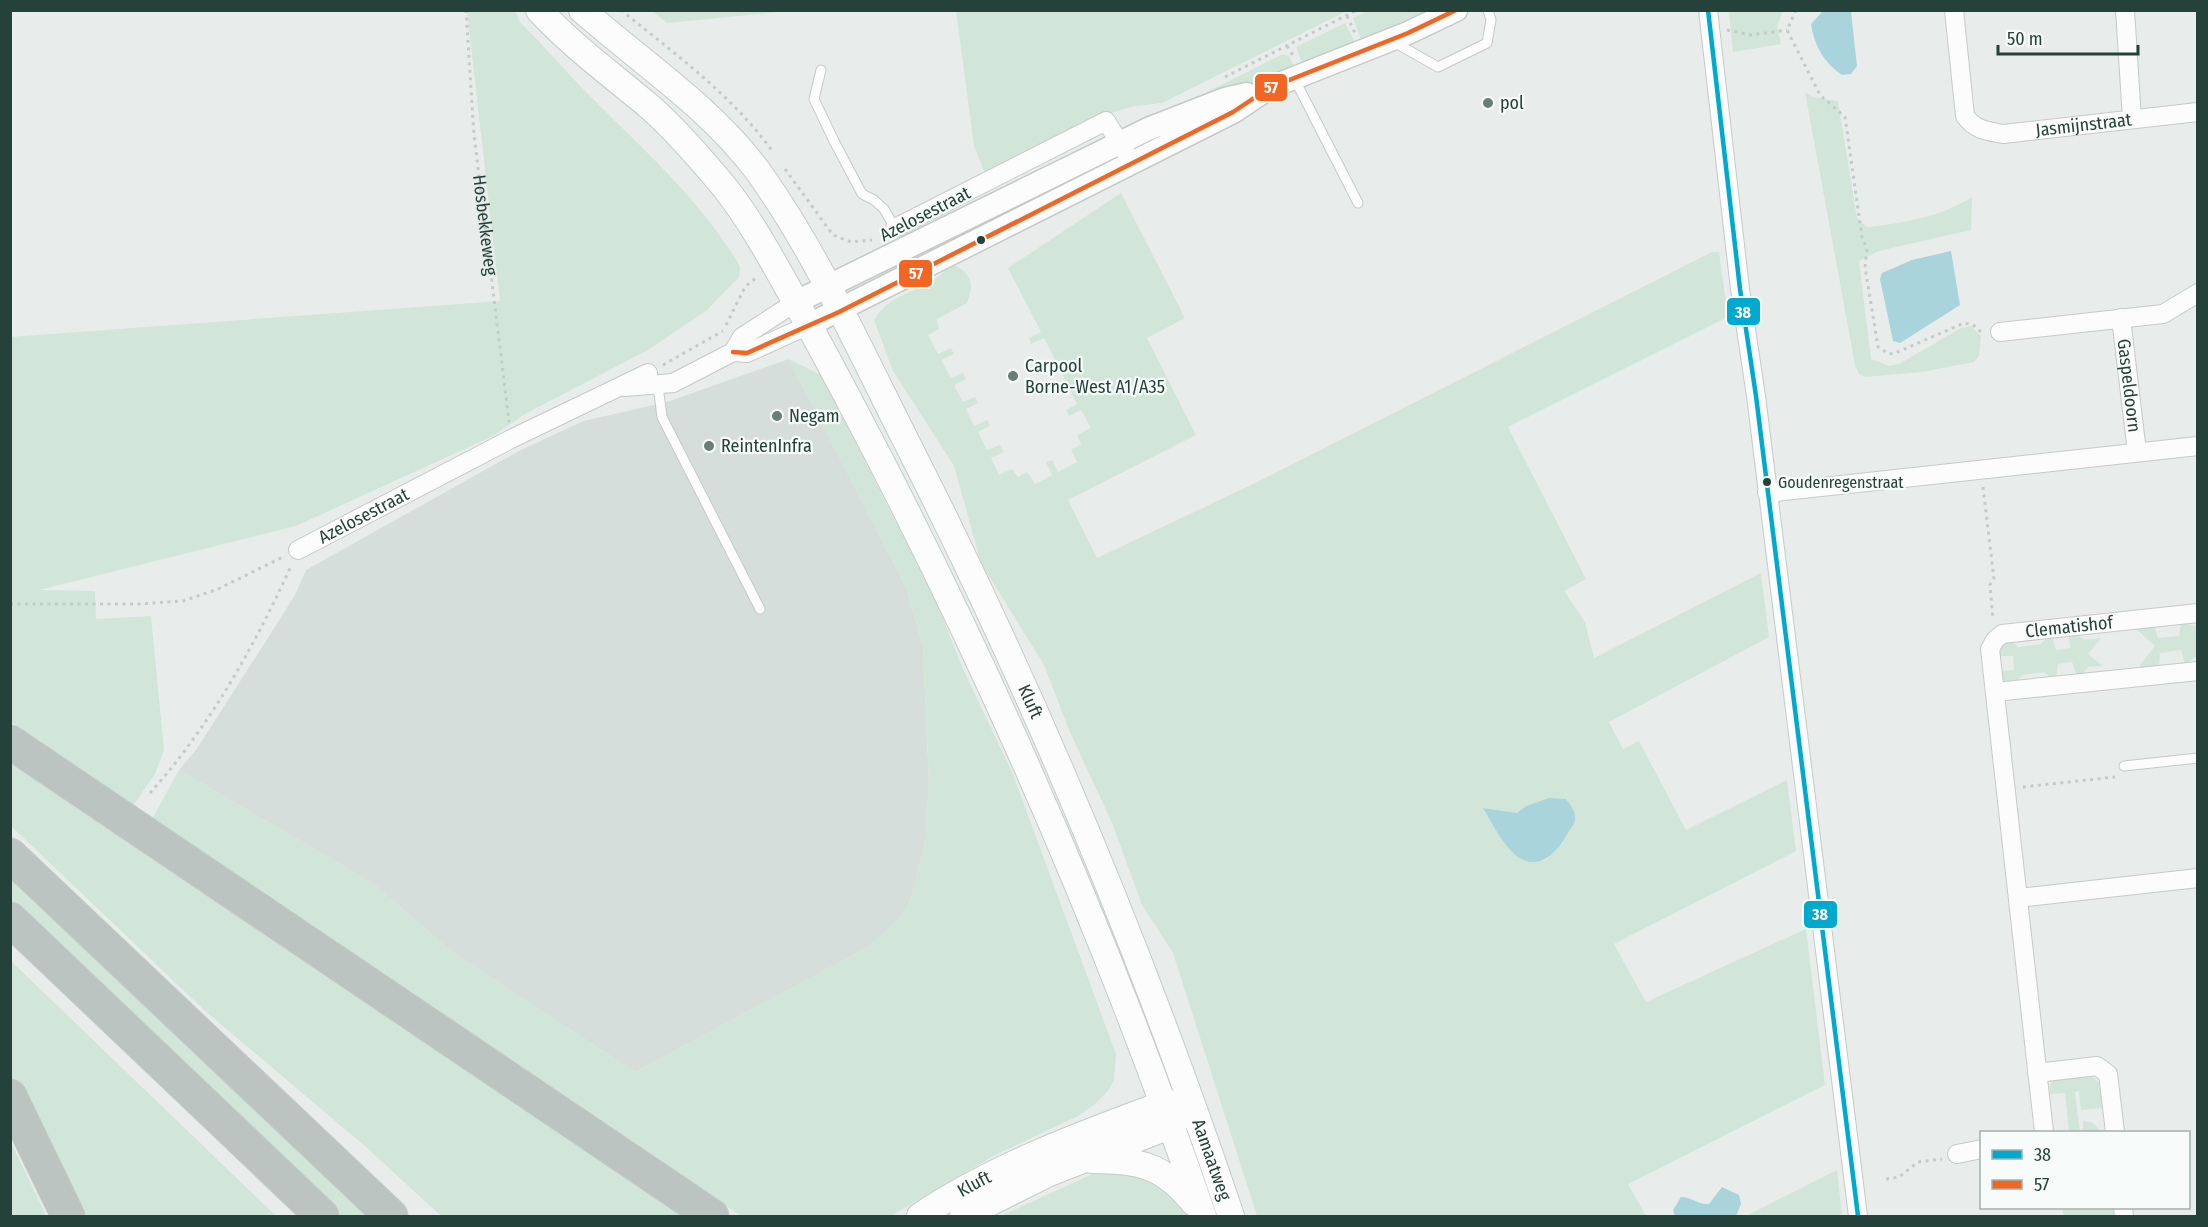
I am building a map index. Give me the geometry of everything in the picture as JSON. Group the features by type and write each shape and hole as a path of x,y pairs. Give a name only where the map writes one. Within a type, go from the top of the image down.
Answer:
{"highway":[{"path":"10,742 580,1130 712,1216"},
{"path":"10,855 391,1216"},
{"path":"10,919 322,1216"},
{"path":"10,1096 68,1216"}],"main road":[{"path":"539,10 580,52 648,106 699,157 729,194 776,267 809,325"},
{"path":"582,10 674,86 722,130 755,168 808,250 839,312"},
{"name":"Kluft","path":"839,312 974,573 1026,689 1125,923 1192,1102 1080,1160 1013,1190 963,1216"},
{"name":"Kluft","path":"809,325 940,575 1022,753 1059,835 1168,1114"},
{"name":"Aamaatweg","path":"1192,1102 1231,1216"},
{"name":"Kluft","path":"920,1216 973,1184 1016,1163 1168,1114"},
{"name":"Aamaatweg","path":"1168,1114 1203,1216"},
{"path":"1080,1160 1131,1161 1164,1172 1181,1187 1203,1216"}],"street":[{"name":"Azelosestraat","path":"733,352 742,337 796,302 1156,125 1226,99 1269,88 1390,40 1456,10"},
{"path":"1708,10 1740,289 1858,1216"},
{"name":"Jasmijnstraat","path":"1954,10 1965,116 1972,126 1984,131 2003,134 2198,112"},
{"path":"2125,10 2132,119"},
{"name":"Azelosestraat","path":"298,550 511,439 617,387 653,379 673,383 733,352 747,353 839,312 1233,112 1269,88"},
{"name":"Azelosestraat","path":"895,228 1106,122 1132,162"},
{"name":"Azelosestraat","path":"956,222 968,246"},
{"name":"Gaspeldoorn","path":"2000,332 2163,314 2198,293"},
{"name":"Gaspeldoorn","path":"2121,318 2137,452"},
{"path":"1767,493 2198,446"},
{"name":"Clematishof","path":"1995,640 2002,634 2198,613"},
{"path":"1995,640 1990,649 2044,1131"},
{"path":"1995,692 2198,671"},
{"path":"2018,898 2198,878"},
{"path":"2037,1073 2097,1065 2108,1074 2115,1131"},
{"path":"1957,1154 1980,1149"}],"lane":[{"path":"1390,40 1438,67 1487,43 1491,20 1488,10"},
{"path":"821,70 814,99 862,194 879,205 895,228"},
{"path":"1294,78 1358,203"},
{"path":"653,379 662,417 760,609"},
{"path":"2124,766 2198,758"}],"path":[{"name":"Hosbekkeweg","path":"466,10 474,135 511,439"},
{"path":"1307,36 1358,10"},
{"path":"1787,30 1796,10"},
{"path":"1728,30 1751,35 1787,30"},
{"path":"1787,30 1820,95 1845,117 1860,226 1867,249 1865,267 1878,347 1889,354 1895,353 1964,323 1973,325 1985,333 2000,332"},
{"name":"Azelosestraat","path":"808,250 833,235 861,243 895,228"},
{"path":"653,379 722,333 745,287 758,276 776,267"},
{"path":"1981,469 1994,579 1990,585 1995,640"},
{"path":"150,793 197,737 267,619 298,550"},
{"name":"Azelosestraat","path":"10,604 161,603 201,596 298,550"},
{"path":"2006,788 2124,776 2124,766"},
{"path":"1886,1179 1899,1178 1918,1162 1943,1159 1957,1154"}],"shaded area":[{"path":"789,359 906,587 923,646 929,783 924,848 910,902 899,918 870,946 635,1072 451,951 374,884 179,770 196,750 271,633 295,595 306,570 519,451 583,421 667,402"}],"green space":[{"path":"467,11 515,11 520,22 651,156 705,216 737,261 740,267 739,277 707,310 648,350 525,414 493,436 296,526 39,590 95,591 96,619 151,616 164,750 155,774 133,806 11,722 10,337 500,301"},
{"path":"652,11 788,11 667,23"},
{"path":"956,11 1347,11 1162,103 1134,106 1111,113 985,173 974,146"},
{"path":"1368,11 1435,11 1361,40 1353,18"},
{"path":"1729,11 1783,11 1777,26 1781,44 1733,52"},
{"path":"1345,23 1355,42 1302,63 1296,47"},
{"path":"1283,54 1289,56 1294,66 1290,69 1149,123 1146,116 1187,102"},
{"path":"1805,92 1813,97 1838,101 1857,218 1867,227 1908,221 1935,214 1972,197 1971,230 1879,251 1859,261 1871,359 1889,366 1899,364 1961,328 1971,326 1981,336 1979,356 1974,362 1922,372 1865,377 1859,374 1855,365"},
{"path":"1121,193 1185,318 1147,338 1196,435 1068,500 1097,558 1251,485 1712,252 1719,252 1728,317 1508,427 1586,579 1564,591 1585,622 1594,658 1761,573 1769,637 1609,722 1623,749 1639,741 1686,830 1787,780 1796,851 1614,944 1646,1002 1806,929 1825,1085 1628,1184 1646,1216 1257,1216 1173,953 1142,905 1112,823 1069,730 1044,665 981,563 954,466 893,371 874,320 891,302 933,280 951,264 967,274 971,290 967,303 937,319 939,329 928,335 938,354 951,348 954,354 941,360 951,378 963,373 966,379 954,385 963,402 975,397 978,403 966,409 974,426 987,420 990,426 978,432 987,450 1000,445 1004,452 991,458 999,475 1012,469 1018,477 1027,472 1035,484 1052,475 1046,462 1052,460 1058,472 1077,462 1071,450 1081,444 1077,435 1091,428 1081,410 1069,416 1066,410 1077,404 1068,386 1055,392 1053,387 1065,380 1044,338 1031,344 1029,338 1041,332 1008,268","holes":["1549,798 1547,859 1529,862 1484,808 1517,813 1526,806"]},
{"path":"947,240 951,249 868,286 868,281"},
{"path":"789,359 821,375 936,601 962,667 1012,772 1116,1054 1114,1080 1108,1091 1095,1104 1078,1116 995,1155 891,1216 741,1216 152,819 179,770 374,884 451,951 635,1072 870,946 899,918 910,902 924,848 929,783 923,646 906,587"},
{"path":"2181,622 2197,627 2197,656 2185,664 2181,650 2160,653 2159,667 2139,666 2155,646 2136,629 2154,625 2158,638 2179,636"},
{"path":"2076,633 2084,640 2101,638 2088,654 2103,666 2088,667 2082,675 2077,676 2072,662 2058,664 2056,678 2052,679 2044,672 2022,675 2016,683 2008,683 2001,678 2002,671 2014,670 2013,656 1998,656 1998,648 2003,641 2010,640 2018,647 2041,644 2048,636 2052,636 2056,650 2070,648 2069,637"},
{"path":"10,755 696,1216 441,1216 366,1147 204,1010 11,826"},
{"path":"10,876 371,1216 336,1216 11,906"},
{"path":"11,961 276,1216 75,1216 11,1079"},
{"path":"2092,1076 2099,1083 2103,1108 2081,1110 2079,1091 2075,1092 2080,1131 2069,1131 2065,1093 2050,1094 2050,1085 2054,1079"},
{"path":"2083,1121 2093,1123 2101,1131 2083,1131"},
{"path":"10,1140 44,1211 46,1216 11,1216"},
{"path":"1124,1167 1173,1190 1188,1216 1001,1216 1101,1170"},
{"path":"1837,1170 1842,1216 1746,1216"},
{"path":"2063,1209 2113,1209 2114,1216 2063,1216"}],"water":[{"path":"1823,11 1851,12 1857,66 1851,74 1842,75 1825,59 1817,46 1811,24"},
{"path":"1951,251 1960,305 1900,343 1893,341 1880,279 1882,273 1912,260"},
{"path":"1549,798 1566,799 1574,811 1574,822 1552,854 1540,861 1526,861 1508,847 1483,808 1517,813 1526,806"},
{"path":"1722,1187 1739,1195 1741,1204 1736,1216 1675,1216 1673,1210 1681,1197 1709,1204"}],"transit line":[{"name":"57","path":"733,352 747,353 839,312 1233,112 1269,88 1408,33 1456,10"},
{"name":"38","path":"1708,10 1740,289 1756,396 1858,1216"}],"place":[{"name":"pol","path":"1488,103"},
{"name":"Carpool Borne-West A1/A35","path":"1013,376"},
{"name":"Negam","path":"777,416"},
{"name":"ReintenInfra","path":"709,446"},
{"name":"Goudenregenstraat","path":"1767,482"}]}
